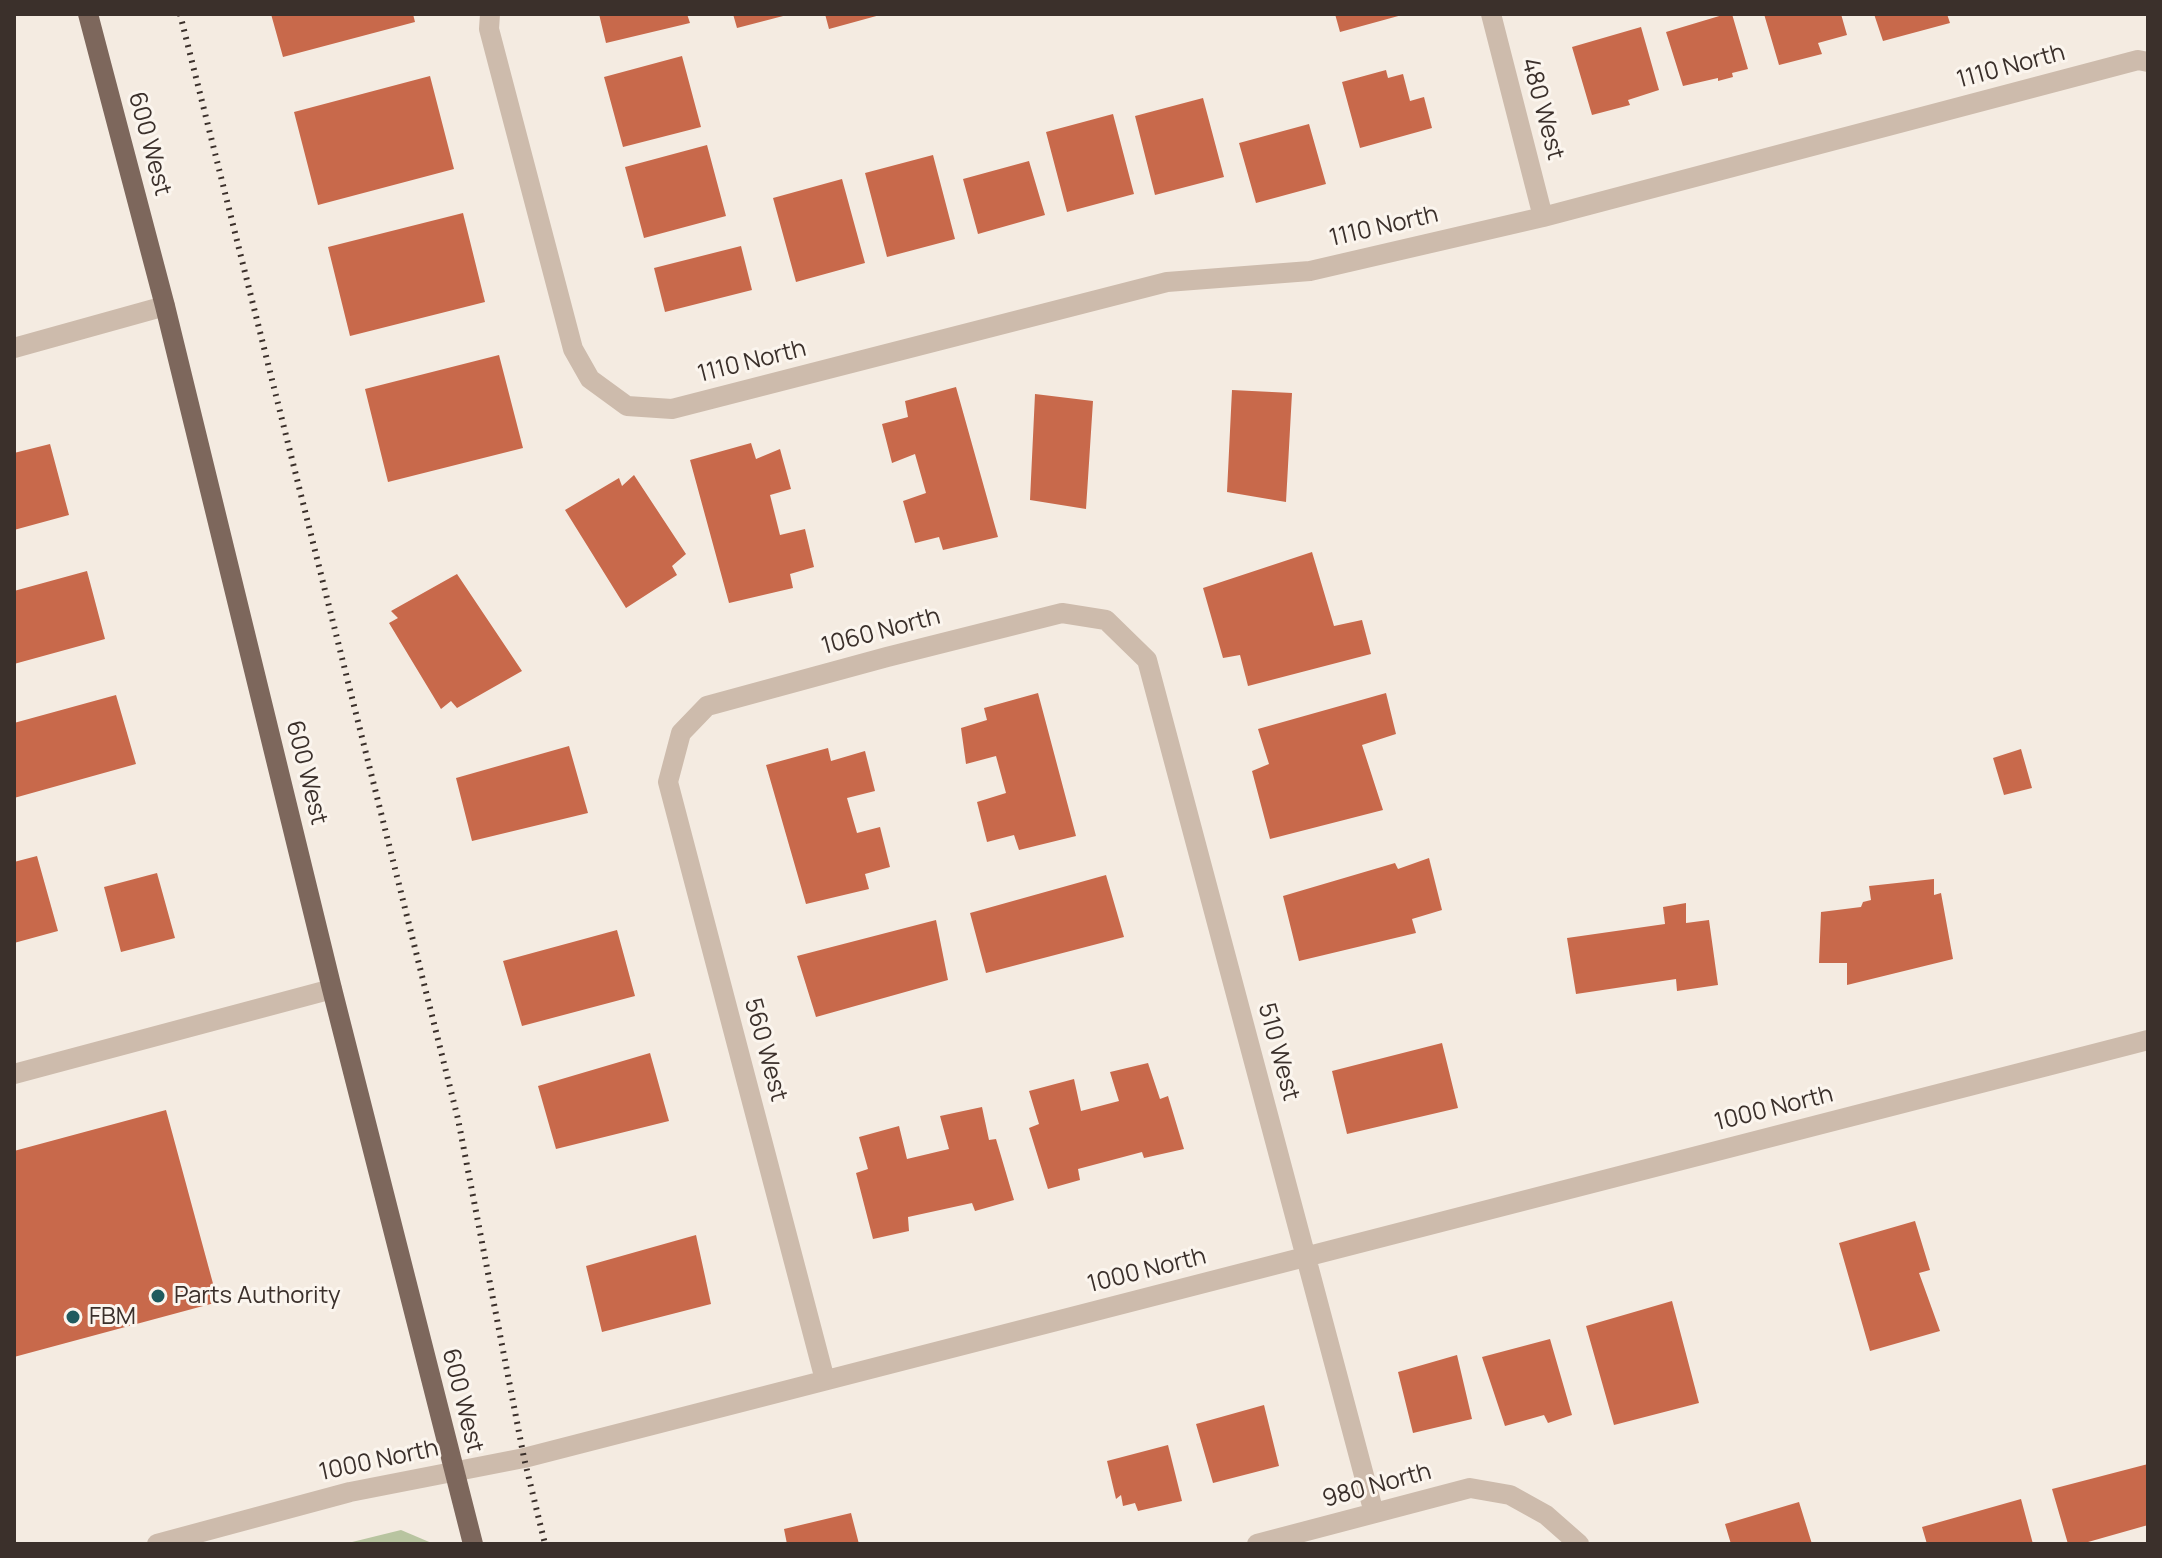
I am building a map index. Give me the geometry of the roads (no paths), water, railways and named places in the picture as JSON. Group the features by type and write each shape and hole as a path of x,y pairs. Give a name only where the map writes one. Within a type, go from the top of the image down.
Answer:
{"main road":[{"name":"600 West","path":"88,14 165,306 332,989 473,1544"}],"street":[{"name":"1110 North","path":"490,14 489,29 573,349 590,379 627,406 672,409 1167,282 1310,271 1543,217 2138,60 2148,62"},
{"name":"480 West","path":"1491,14 1543,217"},
{"path":"14,348 165,306"},
{"name":"1060 North","path":"681,733 707,706 887,657 1062,613 1106,620"},
{"name":"510 West","path":"1106,620 1147,660 1374,1513"},
{"name":"560 West","path":"681,733 668,782 825,1380"},
{"path":"14,1074 332,989"},
{"name":"1000 North","path":"157,1544 350,1492 524,1458 2148,1040"},
{"name":"980 North","path":"1257,1544 1470,1488 1510,1495 1546,1515 1579,1544"}],"railway":[{"path":"180,14 458,1119 524,1458 545,1544"}],"place":[{"name":"Parts Authority","path":"158,1296"},
{"name":"FBM","path":"73,1317"}]}
